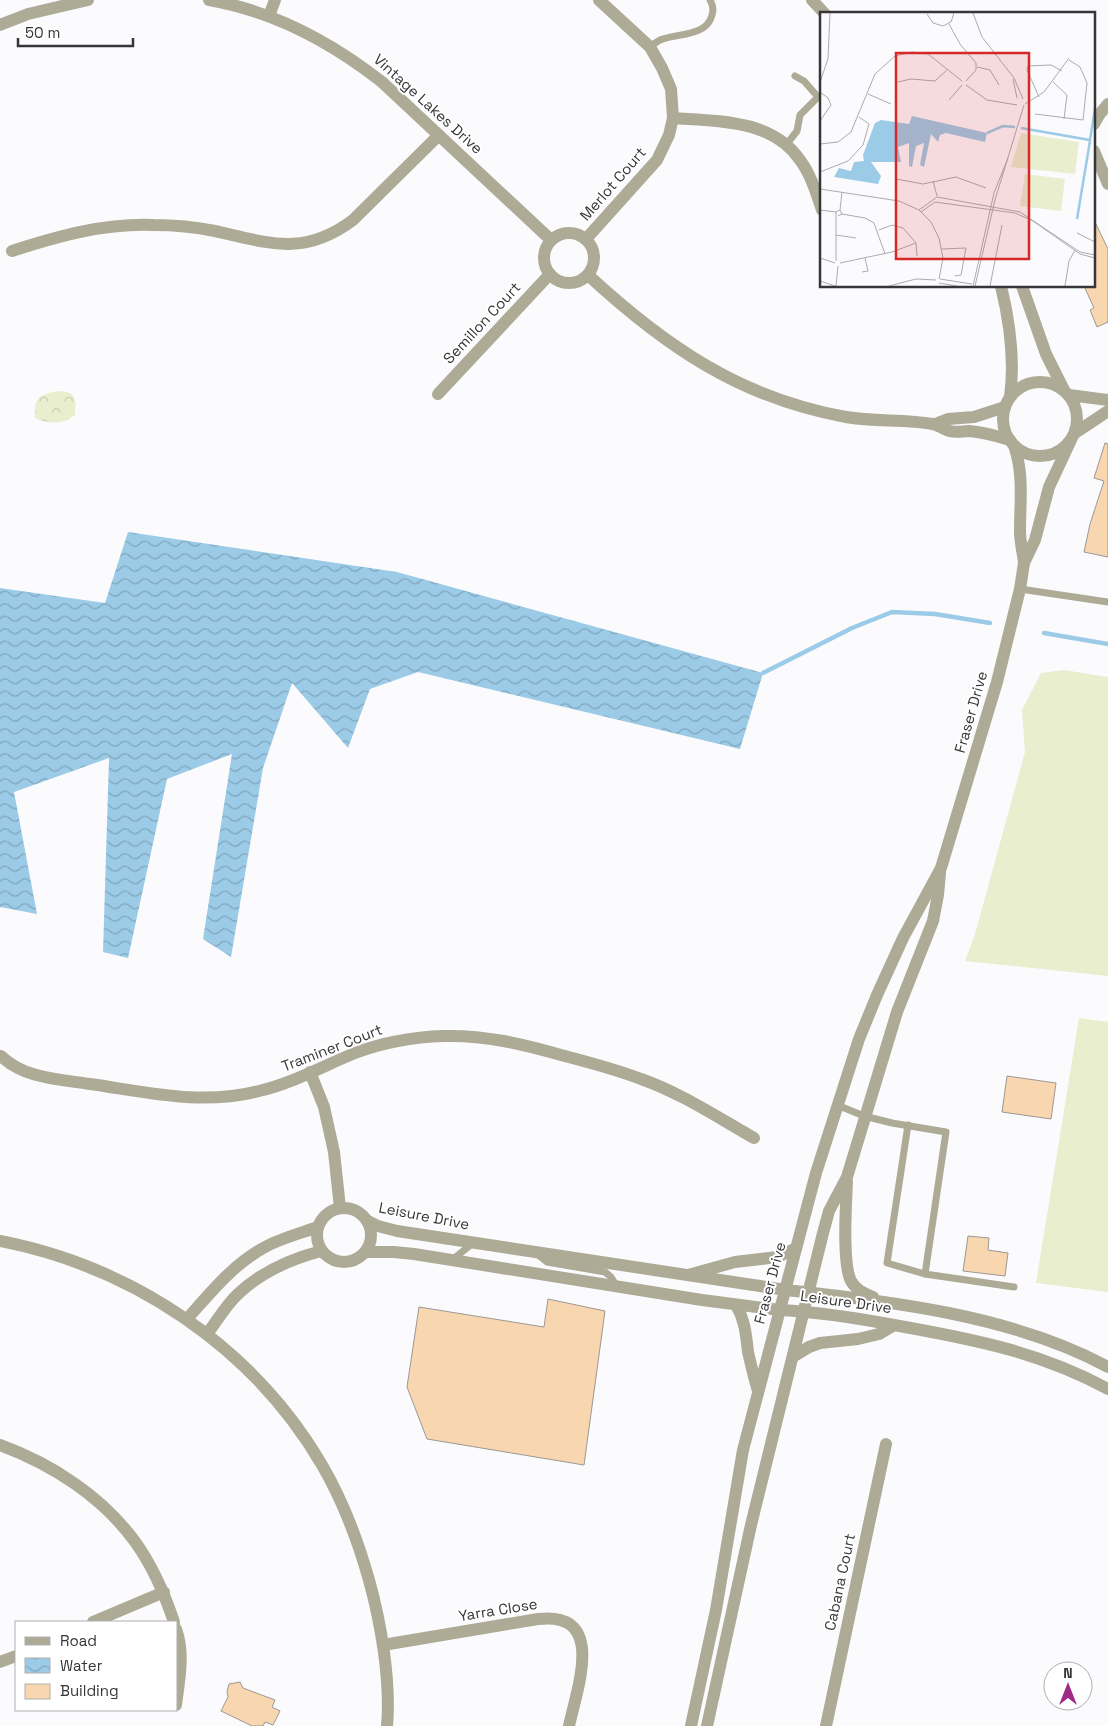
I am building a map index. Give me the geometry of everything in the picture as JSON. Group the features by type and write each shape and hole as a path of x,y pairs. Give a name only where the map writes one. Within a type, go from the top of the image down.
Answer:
{"street":[{"path":"0,25 35,12 88,0"},
{"name":"Vintage Lakes Drive","path":"208,0 269,16 306,33 359,64 382,82 551,240"},
{"path":"269,16 275,0"},
{"name":"Merlot Court","path":"586,239 657,160 670,135 673,118 671,89 650,47 599,0"},
{"path":"812,0 823,12"},
{"path":"1096,120 1108,104"},
{"path":"673,118 751,126 771,134 786,145 801,160 809,174 820,204"},
{"path":"12,251 47,239 73,233 122,226 154,225 193,228 276,244 308,242 324,238 341,230 353,220 439,135"},
{"path":"1096,156 1108,184"},
{"path":"569,232 578,234 586,239 592,247 594,257 593,267 588,275 579,281 569,283 558,281 550,274 545,266 544,257 546,247 551,240 559,234 569,232"},
{"name":"Semillon Court","path":"438,394 550,274"},
{"path":"588,275 617,302 666,341 713,370 747,387 787,402 846,417 876,421 935,424 950,431 988,434 1012,442 1030,454 1044,456 1059,451 1073,437 1108,411"},
{"path":"1001,288 1012,345 1013,374 1004,423 1012,442"},
{"path":"1023,288 1046,354 1077,413 1078,419 1073,437"},
{"path":"935,424 948,419 974,417 1008,402 1023,386 1034,382 1053,384 1067,393 1108,400"},
{"name":"Fraser Drive","path":"1024,563 1035,540 1048,487 1073,437"},
{"name":"Fraser Drive","path":"707,1726 751,1525 794,1356 808,1292 830,1211 847,1177 897,1012 933,921 941,868 987,720 1020,589 1024,563 1020,534 1021,474 1019,460 1012,442"},
{"name":"Fraser Drive","path":"691,1726 716,1610 740,1464 796,1248 837,1105 859,1039 877,995 903,938 941,868"},
{"name":"Traminer Court","path":"1,1056 15,1068 48,1078 171,1097 190,1098 243,1095 284,1084 356,1053 403,1039 445,1036 496,1039 534,1047 642,1079 689,1100 754,1138"},
{"path":"207,1334 238,1294 260,1277 301,1256 321,1251 316,1235 321,1220 332,1210 340,1208 334,1152 326,1116 310,1072"},
{"path":"847,1177 846,1229 848,1272 851,1281 858,1290 883,1303"},
{"name":"Leisure Drive","path":"340,1208 356,1210 368,1221 397,1231 535,1253 930,1310 1002,1326 1051,1342 1108,1367"},
{"name":"Leisure Drive","path":"321,1251 334,1260 343,1262 359,1258 365,1252 371,1237 368,1221"},
{"path":"187,1319 220,1282 254,1253 268,1245 318,1227"},
{"path":"0,1240 37,1249 100,1271 146,1293 187,1319 242,1364 261,1382 293,1421 322,1466 337,1494 362,1554 375,1601 383,1645 388,1726"},
{"path":"688,1275 735,1262 778,1257 796,1248"},
{"name":"Leisure Drive","path":"365,1252 394,1252 452,1260 736,1305 833,1314 941,1333 1014,1349 1071,1370 1108,1388"},
{"path":"736,1305 742,1315 745,1326 752,1370 758,1391"},
{"path":"794,1356 809,1346 880,1334 894,1325"},
{"name":"Cabana Court","path":"826,1726 886,1444"},
{"path":"0,1446 58,1472 110,1513 136,1543 164,1592 174,1621"},
{"path":"96,1621 164,1592"},
{"name":"Yarra Close","path":"383,1645 538,1619 549,1618 570,1623 577,1632 583,1651 569,1726"},
{"path":"178,1637 181,1660 178,1687"},
{"path":"0,1662 15,1656"}],"lane":[{"path":"650,47 661,39 688,34 708,25 714,9 710,0"},
{"path":"786,145 797,131 800,114 818,97 804,81 795,76"},
{"path":"1020,589 1108,602"},
{"path":"837,1105 864,1116 946,1132 925,1274"},
{"path":"908,1125 887,1263 925,1274 1014,1287"},
{"name":"Leisure Drive","path":"452,1260 474,1243"},
{"path":"535,1253 547,1262 605,1272 611,1277 617,1287"}],"green space":[{"path":"60,391 70,393 74,398 75,415 66,421 60,422 35,418 36,405 40,397 48,393"},
{"path":"1064,670 1108,677 1108,976 965,961 975,934 1025,752 1022,710 1041,673"},
{"path":"1079,1018 1108,1022 1108,1292 1036,1283"}],"water":[{"path":"128,532 397,572 763,673 740,749 418,672 370,689 348,748 292,683 263,768 231,957 203,939 232,754 167,779 128,958 103,952 109,758 14,792 37,914 0,907 0,588 105,603"}],"building":[{"path":"1096,224 1108,249 1108,322 1097,327 1090,310 1094,308 1085,288 1096,288"},
{"path":"1105,443 1108,444 1108,557 1084,552 1090,524 1104,481 1094,478"},
{"path":"1007,1076 1056,1083 1051,1119 1002,1112"},
{"path":"968,1236 989,1238 988,1250 1008,1253 1005,1276 963,1271"},
{"path":"548,1299 605,1311 584,1465 427,1439 407,1387 419,1307 544,1327"},
{"path":"240,1682 243,1688 275,1700 272,1707 280,1711 273,1725 265,1722 263,1726 252,1726 221,1711 228,1697 229,1684"}],"waterway":[{"path":"763,673 852,628 892,612 935,614 990,623"},
{"path":"1044,633 1108,644"}]}
